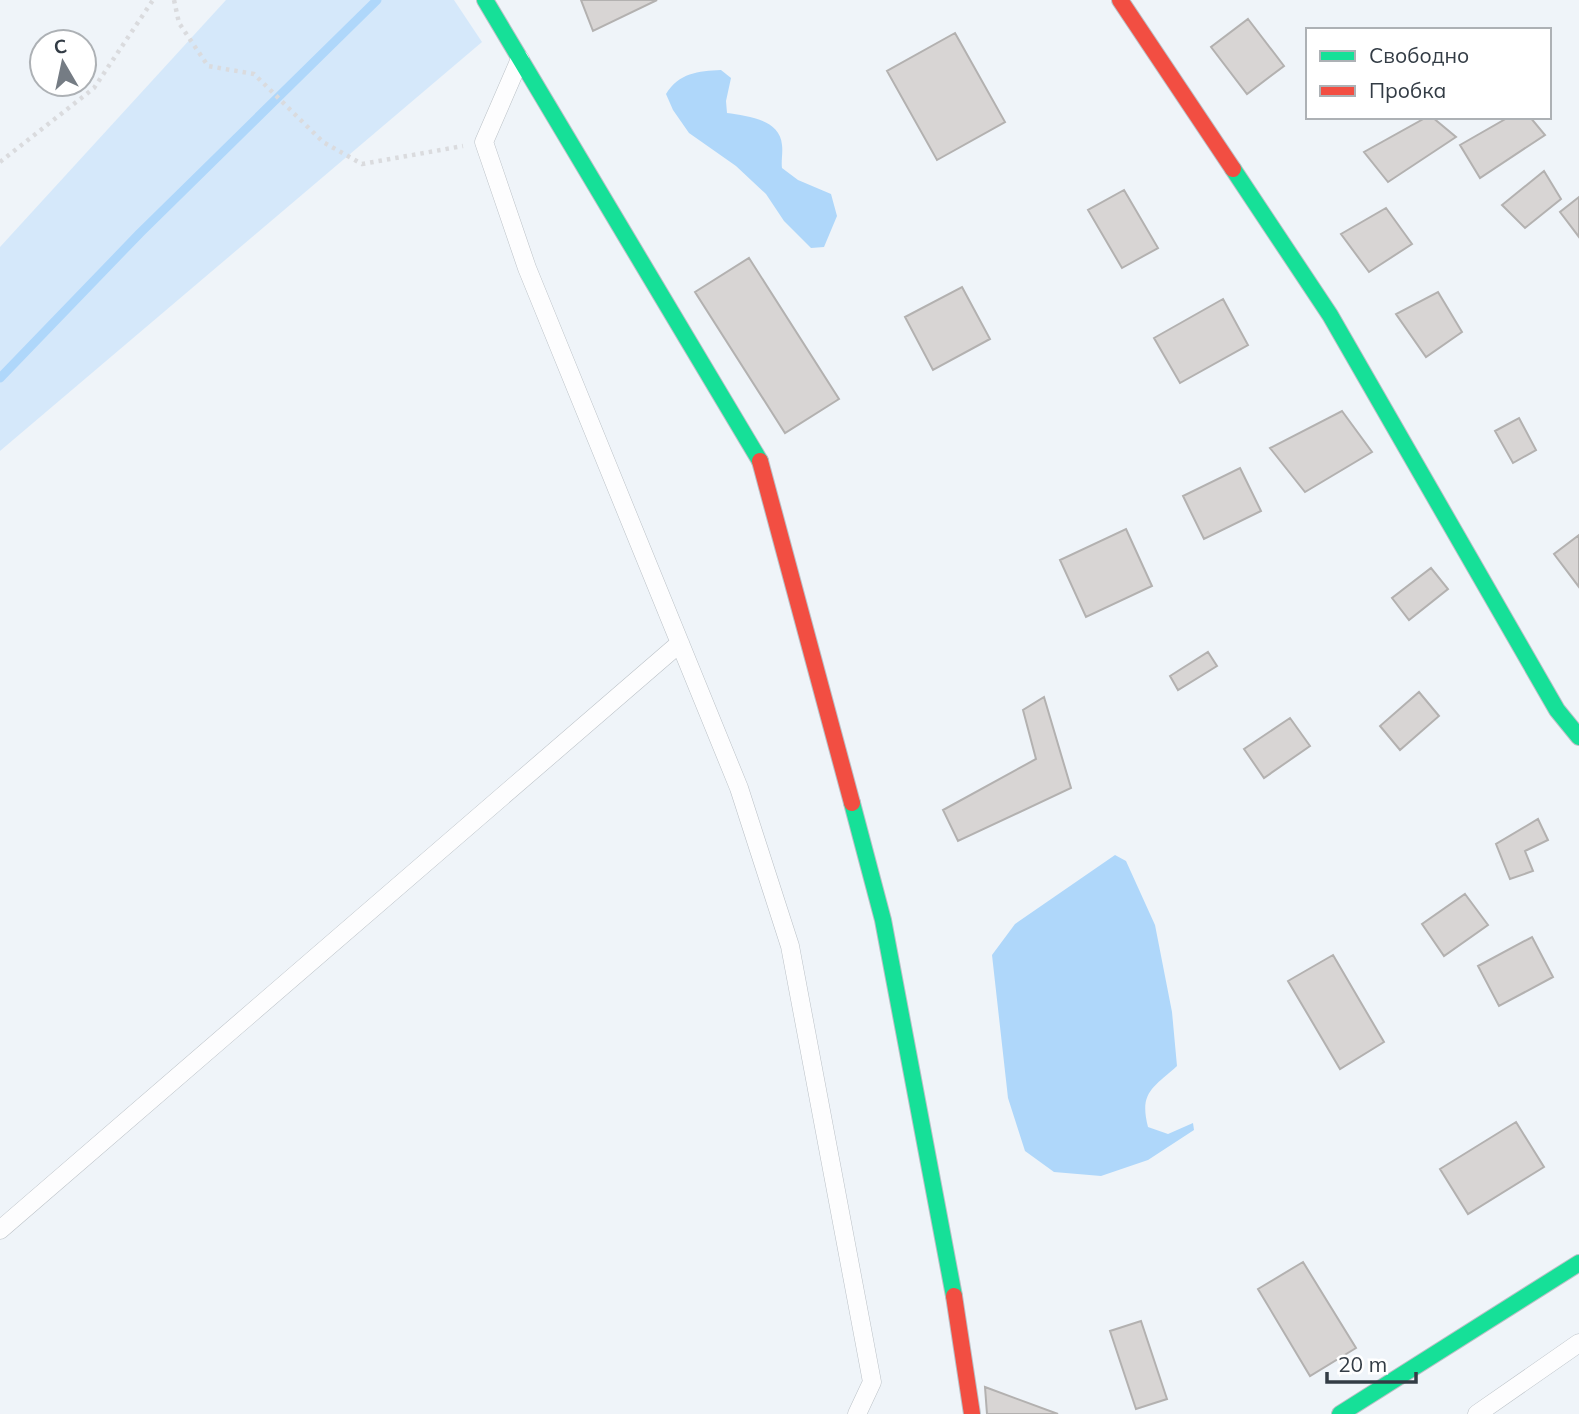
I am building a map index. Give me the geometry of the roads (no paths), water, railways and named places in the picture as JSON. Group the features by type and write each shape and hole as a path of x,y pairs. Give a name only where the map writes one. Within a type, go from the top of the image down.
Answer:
{"street":[{"path":"485,0 760,461 883,920 956,1309 972,1414"},
{"path":"1120,0 1330,315 1557,710 1579,737"},
{"path":"1340,1414 1579,1263"}],"lane":[{"path":"520,59 484,142 527,268 739,788 790,946 872,1382 857,1414"},
{"path":"0,1230 680,643"},
{"path":"1477,1414 1579,1343"}],"water":[{"path":"721,70 731,78 726,101 727,113 769,124 780,136 782,168 798,180 831,194 837,216 824,247 811,248 784,221 766,194 736,166 689,133 673,110 666,94 683,77 697,72"},
{"path":"1115,855 1126,861 1155,925 1172,1012 1177,1066 1155,1086 1147,1098 1145,1106 1148,1127 1168,1134 1193,1123 1194,1130 1148,1160 1101,1176 1054,1172 1025,1151 1008,1098 992,955 1015,924"}],"waterway":[{"path":"0,378 140,233 377,0"}]}
